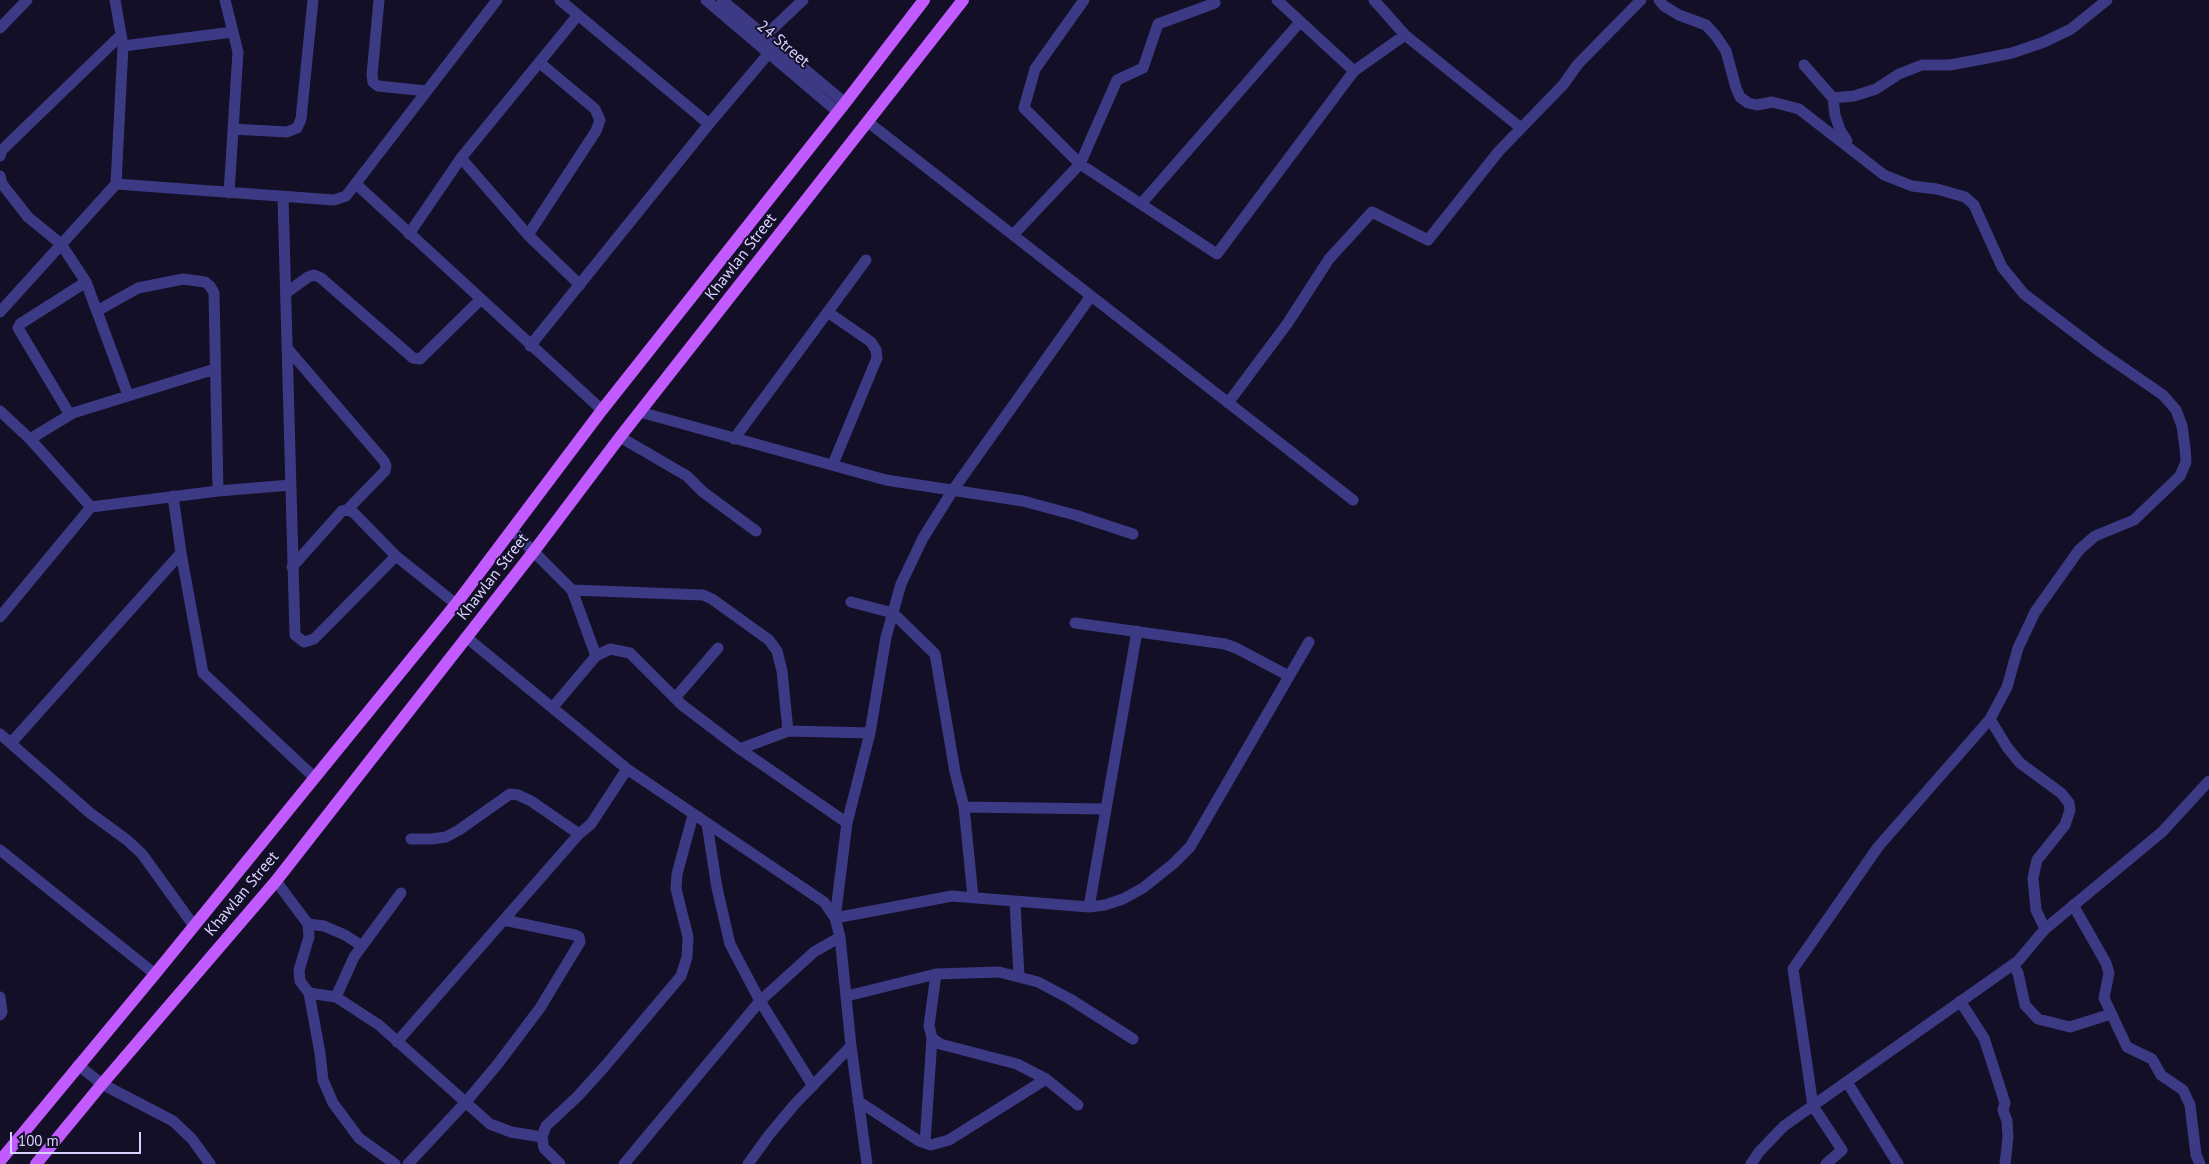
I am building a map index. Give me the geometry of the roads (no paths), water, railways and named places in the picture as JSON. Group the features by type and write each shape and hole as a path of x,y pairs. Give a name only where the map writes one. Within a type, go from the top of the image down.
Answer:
{"main road":[{"name":"Khawlan Street","path":"0,1161 456,604 602,410 842,108 924,0"},
{"name":"Khawlan Street","path":"36,1164 276,881 534,551 620,437 963,0"}],"street":[{"path":"0,28 27,0"},
{"path":"0,312 4,299 61,244 116,184 122,41 115,0"},
{"path":"225,0 238,52 228,193"},
{"path":"233,129 287,132 297,128 301,119 313,0"},
{"path":"379,0 372,75 373,82 378,86 427,90"},
{"path":"116,184 334,200 346,196 496,0"},
{"path":"560,0 709,124"},
{"name":"24 Street","path":"706,0 769,53 842,108"},
{"name":"24 Street","path":"722,0 765,36 842,108"},
{"path":"765,36 803,0"},
{"path":"1084,0 1035,69 1024,108 1080,164 1218,254 1354,72 1405,35"},
{"path":"1277,0 1354,72"},
{"path":"1374,0 1405,35 1521,128"},
{"path":"1228,403 1287,324 1329,259 1372,212 1428,240 1498,151 1563,85 1578,64 1641,0"},
{"path":"1659,0 1664,6 1679,15 1706,25 1716,36 1726,51 1740,97 1748,103 1758,105 1772,102 1799,109 1884,175 1912,186 1937,189 1965,196 1974,205 2002,267 2024,294 2099,351 2163,395 2176,410 2182,426 2186,462 2180,476 2134,520 2095,536 2079,550 2036,612 2018,648 2006,687 1990,719 1878,847 1793,969 1813,1106 1842,1150 1826,1164"},
{"path":"1833,98 1854,96 1876,89 1899,74 1922,65 1950,65 1977,60 2012,53 2044,42 2071,29 2107,0"},
{"path":"1013,236 1080,164 1117,80 1143,68 1158,24 1215,3"},
{"path":"409,234 461,158 578,15"},
{"path":"1142,204 1300,22"},
{"path":"0,156 2,150 122,41 233,32"},
{"path":"530,346 709,124 769,53"},
{"path":"528,235 596,132 600,120 594,109 540,63"},
{"path":"1804,65 1833,98 1840,130 1850,147"},
{"path":"868,122 1353,500"},
{"path":"461,158 528,235 580,286"},
{"path":"0,176 2,184 28,217 61,244 86,282 128,395"},
{"path":"356,184 530,346 602,410"},
{"path":"283,197 294,635 304,642 314,639 396,556"},
{"path":"734,439 866,260"},
{"path":"286,293 308,277 321,278 413,358 420,359 480,300"},
{"path":"97,311 138,288 183,280 205,282 214,293 218,490"},
{"path":"70,415 18,328 20,324 86,282"},
{"path":"835,918 847,823 870,734 886,637 900,584 919,546 953,490 1091,296"},
{"path":"828,313 870,342 876,350 877,358 833,464"},
{"path":"287,348 384,461 385,471 348,510"},
{"path":"30,439 70,415 128,395 215,369"},
{"path":"0,412 30,439 91,507"},
{"path":"640,412 886,480 1023,501 1075,515 1133,534"},
{"path":"620,437 687,476 703,492 756,531"},
{"path":"0,617 91,507 218,490 291,485"},
{"path":"173,496 181,554 203,673 315,778"},
{"path":"292,568 342,511 348,510 354,512 396,556 456,604"},
{"path":"512,530 572,590 596,656"},
{"path":"10,743 181,554"},
{"path":"572,590 703,595 712,599 769,640 777,652 782,671 788,730"},
{"path":"851,602 893,613 936,654 955,772 964,807 974,897"},
{"path":"1075,623 1225,644 1289,676"},
{"path":"1088,907 1137,631"},
{"path":"466,637 627,769 824,902 835,918 840,937 866,1164"},
{"path":"835,918 952,896 1088,907 1105,905 1123,899 1142,888 1173,864 1190,847 1309,642"},
{"path":"675,698 718,648"},
{"path":"553,707 596,656 610,649 630,653 675,698 740,749 847,823"},
{"path":"1990,719 2007,748 2020,763 2061,793 2069,803 2070,810 2065,825 2037,860 2033,878 2036,910 2045,929"},
{"path":"740,749 788,730 870,734"},
{"path":"0,734 90,813 142,854 194,926"},
{"path":"398,1042 579,834 591,824 627,769"},
{"path":"1751,1164 1759,1152 1784,1126 2014,964 2033,945 2045,929 2162,832 2209,781"},
{"path":"411,839 446,837 510,794 518,795 531,801 579,834"},
{"path":"964,807 1105,809"},
{"path":"560,1164 544,1148 542,1137 546,1126 578,1096 606,1065 681,976 687,957 688,937 676,889 677,874 693,815"},
{"path":"707,824 717,888 730,944 760,1001 813,1086"},
{"path":"0,850 155,974"},
{"path":"276,881 308,924 310,937 299,970 300,981 309,993 323,1080 332,1103 359,1138 395,1164"},
{"path":"336,997 354,957 401,892"},
{"path":"1015,902 1019,977"},
{"path":"2073,905 2106,963 2109,973 2104,998 2127,1047 2152,1058 2161,1075 2183,1090 2190,1105 2196,1154 2200,1164"},
{"path":"408,1164 465,1103 540,1008 580,942 579,937 575,935 504,920"},
{"path":"308,924 324,926 345,935 362,946"},
{"path":"624,1164 760,1001 814,952 840,937"},
{"path":"2014,964 2025,1005 2038,1019 2070,1027 2111,1014"},
{"path":"847,996 936,974 999,972 1038,982 1070,999 1133,1039"},
{"path":"925,1143 932,1038 929,1026 936,974"},
{"path":"309,993 336,997 379,1025 490,1124 511,1132 542,1137"},
{"path":"0,997 2,1012 0,1015"},
{"path":"1960,1001 1984,1038 2005,1102 2003,1110 2007,1121 2008,1137 2005,1164"},
{"path":"932,1038 940,1044 1017,1064 1046,1079 1078,1105"},
{"path":"748,1164 769,1135 851,1046"},
{"path":"78,1065 102,1084 173,1121 192,1139 210,1164"},
{"path":"858,1102 931,1145 949,1140 1046,1079"},
{"path":"1847,1082 1898,1164"}]}
